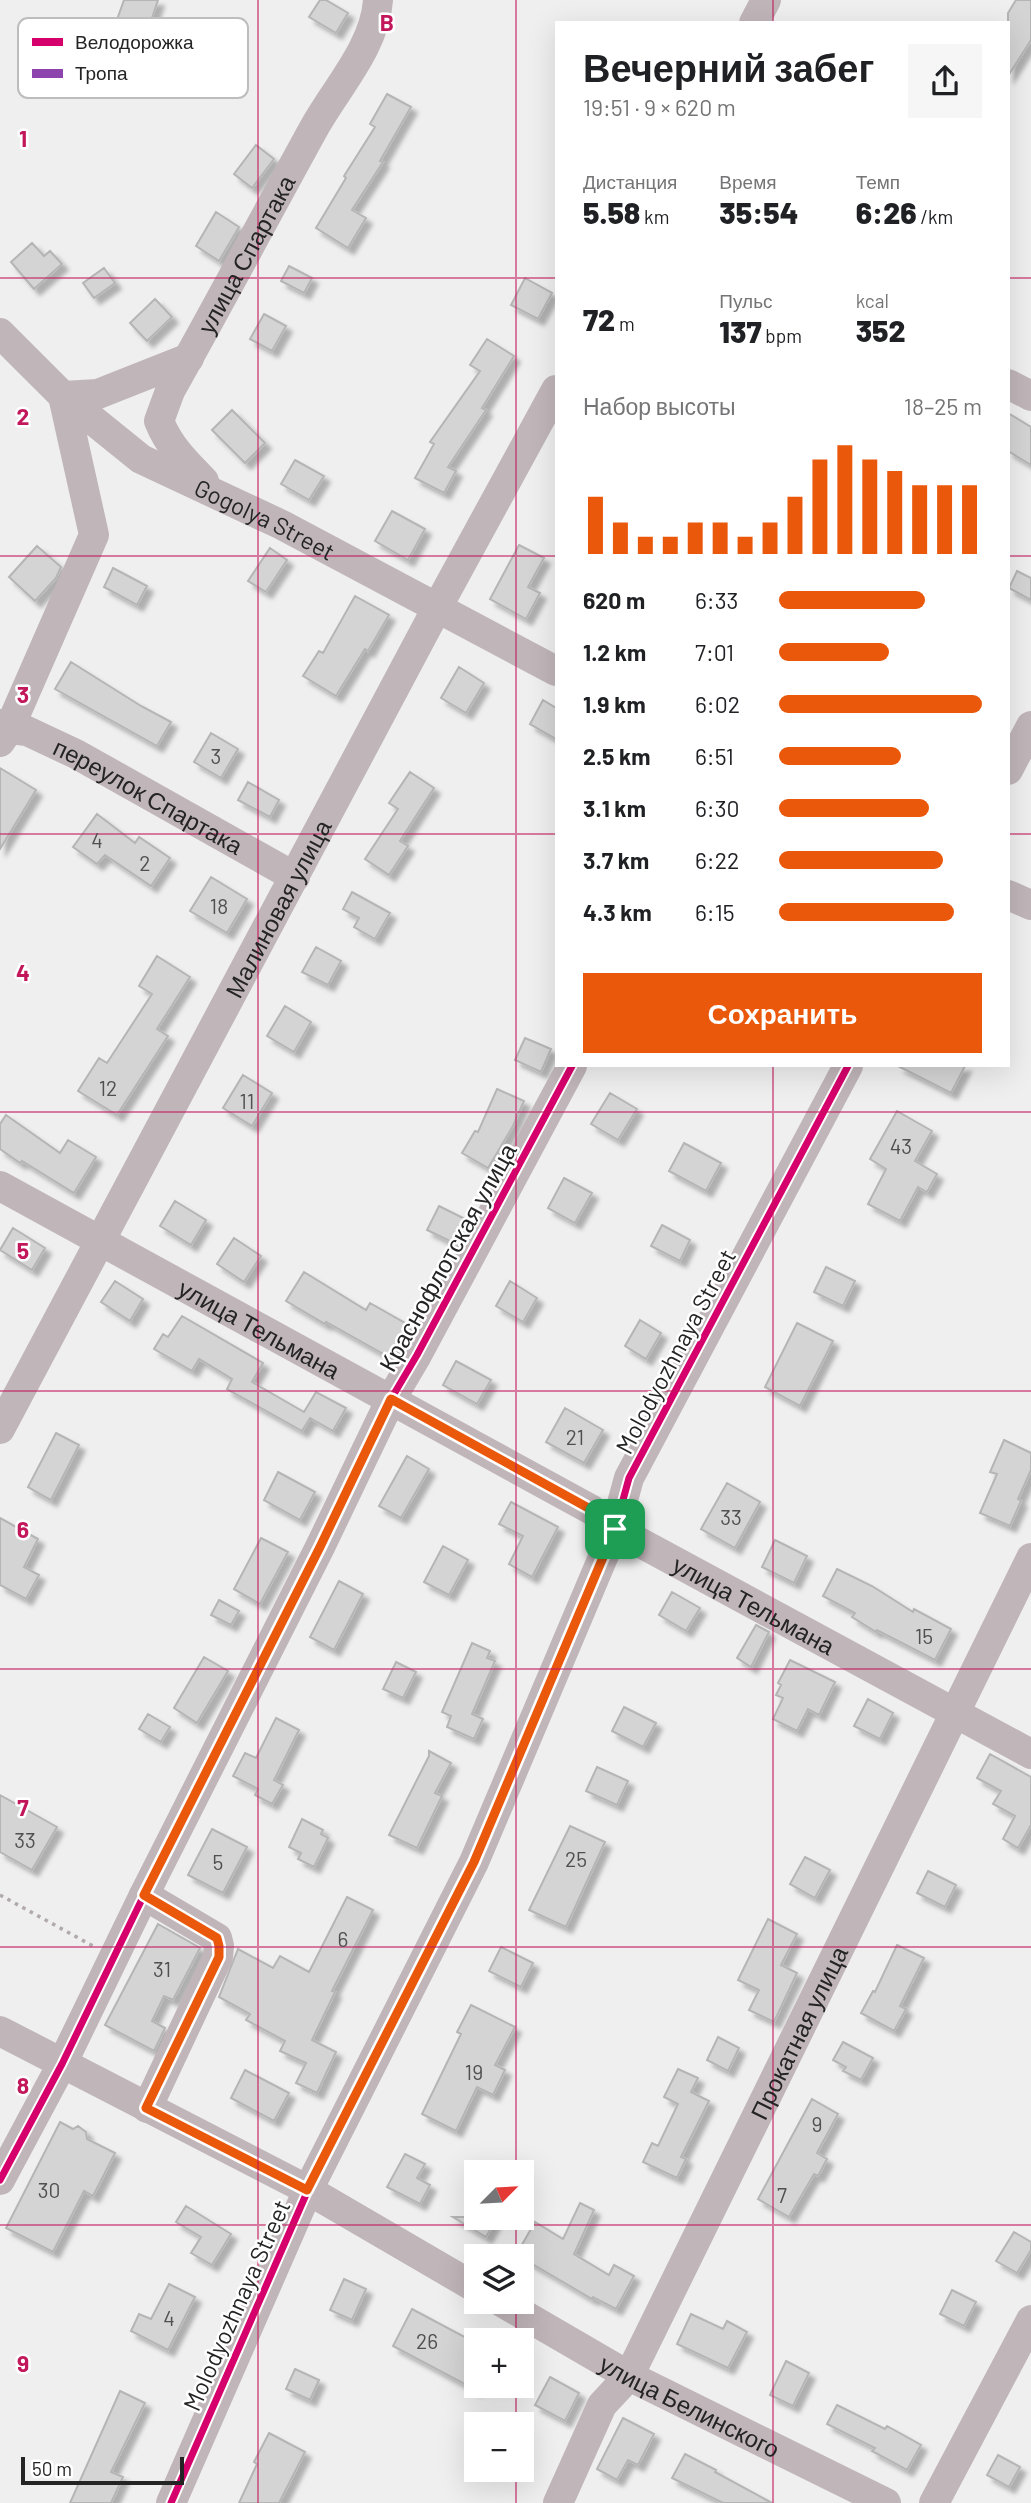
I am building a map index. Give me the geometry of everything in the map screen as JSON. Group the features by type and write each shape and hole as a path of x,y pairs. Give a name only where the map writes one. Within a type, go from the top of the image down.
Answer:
{"street":[{"name":"улица Спартака","path":"219,496 179,456 166,439 159,421 170,391 316,124 363,48 377,13 378,0"},
{"path":"755,21 766,0"},
{"name":"Gogolya Street","path":"0,333 63,396 141,459 282,524 555,670"},
{"path":"3,732 94,535 63,396 98,394 189,358"},
{"path":"1010,385 1031,396"},
{"name":"Малиновая улица","path":"0,1429 555,392"},
{"path":"1010,766 1031,726"},
{"name":"переулок Спартака","path":"3,732 27,731 76,754 295,877"},
{"path":"1010,896 1031,905"},
{"name":"Краснофлотская улица","path":"0,2180 62,2064 391,1399 571,1067"},
{"name":"Molodyozhnaya Street","path":"171,2503 307,2190 474,1862 615,1529 629,1478 847,1067"},
{"name":"улица Тельмана","path":"0,1186 592,1510 615,1529 1031,1754"},
{"name":"Прокатная улица","path":"558,2503 601,2405 629,2376 1031,1558"},
{"path":"144,1895 217,1938 219,1946 219,1957 146,2108"},
{"path":"0,2031 307,2190 464,2281"},
{"name":"улица Белинского","path":"522,2314 629,2376 886,2503"},
{"path":"933,2503 1031,2320"}],"path":[{"path":"0,1895 114,1957"}],"building":[{"path":"124,0 158,0 152,18 118,18"},
{"path":"320,0 326,0 348,13 336,33 309,17"},
{"path":"1016,0 1031,0 1031,40 1010,73 1010,21 1008,13"},
{"path":"387,94 411,107 380,161 383,162 352,210 366,218 348,248 316,228 375,127 370,124"},
{"path":"256,145 274,159 252,188 234,174"},
{"path":"216,212 239,227 219,261 196,246"},
{"path":"32,243 44,256 50,251 62,264 34,289 11,262"},
{"path":"289,266 312,278 304,293 281,281"},
{"path":"104,268 115,283 94,298 83,283"},
{"path":"525,278 552,293 538,319 511,305"},
{"path":"155,299 172,317 147,341 130,323"},
{"path":"264,314 286,326 272,351 250,339"},
{"path":"487,339 514,356 482,408 486,410 448,467 456,471 444,493 415,478 434,444 430,442 480,371 470,365"},
{"path":"232,410 265,443 245,463 212,430"},
{"path":"1010,414 1031,427 1031,465 1010,452"},
{"path":"295,460 324,476 309,500 281,484"},
{"path":"392,511 425,529 408,560 375,541"},
{"path":"519,545 544,558 528,587 540,593 526,619 490,599"},
{"path":"37,546 61,567 56,578 35,601 9,577"},
{"path":"270,548 287,560 266,592 248,581"},
{"path":"113,568 147,586 137,605 104,587"},
{"path":"1017,571 1031,578 1031,600 1010,589"},
{"path":"355,596 389,615 368,651 365,649 336,696 303,676 319,651 323,653"},
{"path":"71,662 171,722 157,746 55,689"},
{"path":"459,667 484,683 466,713 441,698"},
{"path":"543,700 555,707 555,738 530,724"},
{"path":"211,733 238,749 221,778 194,762"},
{"path":"0,768 36,790 0,849"},
{"path":"410,772 434,788 400,841 408,846 389,875 365,859 398,809 389,803"},
{"path":"248,782 279,800 270,817 238,800"},
{"path":"97,814 135,843 139,837 170,858 151,886 105,855 97,864 73,847"},
{"path":"211,877 247,899 227,933 190,911"},
{"path":"352,892 390,913 375,939 354,927 359,918 343,909"},
{"path":"316,947 341,961 328,985 302,972"},
{"path":"157,956 190,977 157,1029 168,1036 117,1115 78,1091 99,1058 107,1063 152,994 139,986"},
{"path":"285,1006 311,1022 294,1052 267,1036"},
{"path":"525,1038 551,1049 541,1072 515,1060"},
{"path":"900,1067 964,1067 951,1093"},
{"path":"243,1075 272,1093 252,1126 223,1108"},
{"path":"497,1089 524,1101 513,1126 488,1168 462,1153 475,1131 478,1132"},
{"path":"610,1093 637,1109 618,1140 591,1124"},
{"path":"897,1111 932,1131 915,1161 937,1174 927,1192 918,1187 900,1221 868,1204 886,1169 870,1159"},
{"path":"6,1115 60,1153 68,1140 96,1157 74,1193 0,1149 0,1124"},
{"path":"684,1143 721,1163 706,1191 669,1171"},
{"path":"564,1178 592,1193 575,1223 548,1208"},
{"path":"175,1201 206,1220 191,1245 160,1226"},
{"path":"439,1206 469,1221 456,1244 427,1230"},
{"path":"662,1225 690,1240 680,1261 651,1246"},
{"path":"13,1228 45,1248 32,1270 0,1250"},
{"path":"234,1238 261,1256 244,1282 217,1264"},
{"path":"826,1267 855,1281 843,1306 814,1292"},
{"path":"304,1272 366,1310 370,1303 412,1327 394,1360 286,1301"},
{"path":"115,1281 143,1299 130,1321 101,1302"},
{"path":"510,1281 537,1298 523,1322 496,1306"},
{"path":"182,1316 263,1363 252,1382 304,1412 316,1392 346,1408 333,1431 310,1418 302,1431 227,1389 232,1379 199,1359 192,1371 154,1349 163,1334 168,1337"},
{"path":"640,1320 661,1333 646,1359 625,1346"},
{"path":"797,1323 833,1341 800,1406 765,1387"},
{"path":"456,1361 491,1380 477,1404 443,1385"},
{"path":"565,1408 603,1430 584,1463 546,1442"},
{"path":"56,1433 79,1445 51,1500 28,1487"},
{"path":"1004,1440 1031,1453 1031,1470 1010,1526 980,1513 997,1474 990,1472"},
{"path":"407,1456 429,1469 401,1518 379,1506"},
{"path":"278,1472 315,1492 300,1520 264,1500"},
{"path":"727,1483 760,1502 735,1548 701,1529"},
{"path":"511,1502 558,1527 532,1577 509,1564 523,1536 499,1524"},
{"path":"0,1518 38,1539 24,1567 39,1575 26,1599 0,1585"},
{"path":"261,1538 288,1552 260,1604 234,1589"},
{"path":"775,1540 807,1556 794,1583 762,1567"},
{"path":"443,1546 468,1560 449,1595 424,1582"},
{"path":"837,1569 872,1586 913,1612 914,1609 951,1629 935,1660 877,1630 876,1632 852,1617 855,1613 823,1596"},
{"path":"339,1581 363,1594 334,1650 310,1637"},
{"path":"672,1592 700,1608 686,1631 659,1615"},
{"path":"219,1600 239,1611 231,1625 211,1615"},
{"path":"756,1625 769,1632 751,1667 737,1658"},
{"path":"472,1643 490,1651 487,1658 495,1661 472,1714 483,1719 474,1739 447,1727 451,1716 442,1712"},
{"path":"204,1657 228,1671 197,1723 174,1708"},
{"path":"790,1660 835,1682 819,1715 808,1709 797,1731 773,1719 783,1698 776,1695 781,1685 778,1683"},
{"path":"396,1662 416,1672 403,1698 383,1689"},
{"path":"868,1699 893,1713 880,1739 854,1726"},
{"path":"624,1707 656,1723 643,1747 612,1731"},
{"path":"148,1714 170,1727 161,1742 139,1729"},
{"path":"276,1718 299,1730 274,1780 283,1785 272,1804 255,1795 258,1789 233,1776 245,1753 256,1758"},
{"path":"429,1751 451,1763 435,1793 442,1796 417,1848 389,1835 429,1756"},
{"path":"990,1754 1031,1777 1031,1825 1018,1848 1003,1839 1015,1816 993,1804 1001,1791 977,1778"},
{"path":"597,1767 628,1781 617,1805 586,1791"},
{"path":"0,1795 57,1827 32,1870 0,1852"},
{"path":"302,1819 323,1830 321,1834 328,1838 314,1867 298,1859 301,1853 289,1847"},
{"path":"570,1826 605,1842 566,1927 529,1910"},
{"path":"212,1829 247,1847 223,1893 188,1875"},
{"path":"805,1857 830,1870 815,1898 790,1884"},
{"path":"928,1871 956,1885 945,1907 917,1893"},
{"path":"347,1897 373,1910 332,1991 335,1992 312,2040 336,2052 317,2093 296,2083 306,2063 280,2051 285,2041 246,2020 250,2014 219,1997 238,1949 273,1968 280,1956 309,1972"},
{"path":"768,1919 797,1934 781,1965 797,1973 774,2022 749,2010 759,1990 738,1980"},
{"path":"158,1924 200,1948 173,2000 164,1996 152,2021 165,2028 154,2051 105,2025"},
{"path":"897,1945 924,1958 900,2006 906,2009 894,2031 861,2013 873,1991 875,1992"},
{"path":"501,1947 533,1963 521,1987 489,1971"},
{"path":"471,2005 515,2027 495,2065 505,2070 493,2095 477,2087 456,2131 422,2114 461,2034 457,2032"},
{"path":"718,2037 739,2048 728,2071 707,2060"},
{"path":"843,2042 873,2058 861,2080 843,2071 846,2067 833,2060"},
{"path":"678,2069 698,2078 691,2092 709,2101 681,2157 686,2159 677,2178 643,2162 652,2143 658,2146 678,2104 664,2097"},
{"path":"245,2070 289,2093 274,2121 231,2098"},
{"path":"812,2099 838,2114 817,2153 827,2159 818,2176 814,2174 789,2217 758,2199"},
{"path":"60,2122 73,2129 78,2126 86,2132 87,2139 115,2153 93,2196 84,2191 53,2252 6,2228"},
{"path":"405,2154 425,2164 417,2178 430,2185 420,2204 387,2187"},
{"path":"580,2203 594,2210 574,2254 609,2275 614,2265 634,2276 616,2309 593,2297 592,2299 534,2265 534,2244 522,2244 530,2230 534,2230 535,2222 563,2239"},
{"path":"186,2206 231,2234 212,2265 191,2253 201,2237 176,2222"},
{"path":"453,2217 464,2217 464,2224"},
{"path":"474,2230 490,2230 486,2237"},
{"path":"1014,2232 1031,2242 1031,2250 1017,2273 996,2261"},
{"path":"344,2279 366,2289 352,2320 330,2310"},
{"path":"169,2284 195,2297 168,2350 131,2331 139,2314 151,2319"},
{"path":"952,2290 976,2302 964,2326 940,2314"},
{"path":"412,2309 464,2337 464,2384 393,2346"},
{"path":"691,2314 723,2329 727,2321 747,2332 728,2368 677,2344"},
{"path":"786,2361 809,2373 793,2406 770,2395"},
{"path":"295,2369 319,2380 310,2400 286,2389"},
{"path":"550,2377 579,2393 565,2421 535,2405"},
{"path":"120,2391 145,2403 111,2472 123,2477 111,2503 70,2503"},
{"path":"837,2405 885,2429 887,2426 921,2445 907,2470 872,2451 875,2448 827,2424"},
{"path":"623,2418 654,2434 638,2465 628,2460 617,2480 597,2469"},
{"path":"269,2433 305,2452 279,2503 239,2503 257,2464 254,2462"},
{"path":"685,2454 772,2503 723,2503 672,2478"},
{"path":"998,2455 1020,2467 1009,2487 987,2475"}],"marked path":[{"path":"144,1895 217,1938 219,1946 218,1957 147,2108"}],"cycle path":[{"path":"0,2180 62,2064 391,1399 571,1067"},
{"path":"171,2503 308,2190 474,1862 615,1529 629,1478 847,1067"}],"route":[{"path":"391,1399 592,1510 615,1529 474,1862 307,2190 146,2108 219,1957 219,1946 217,1938 144,1895 320,1547 391,1399"}]}
